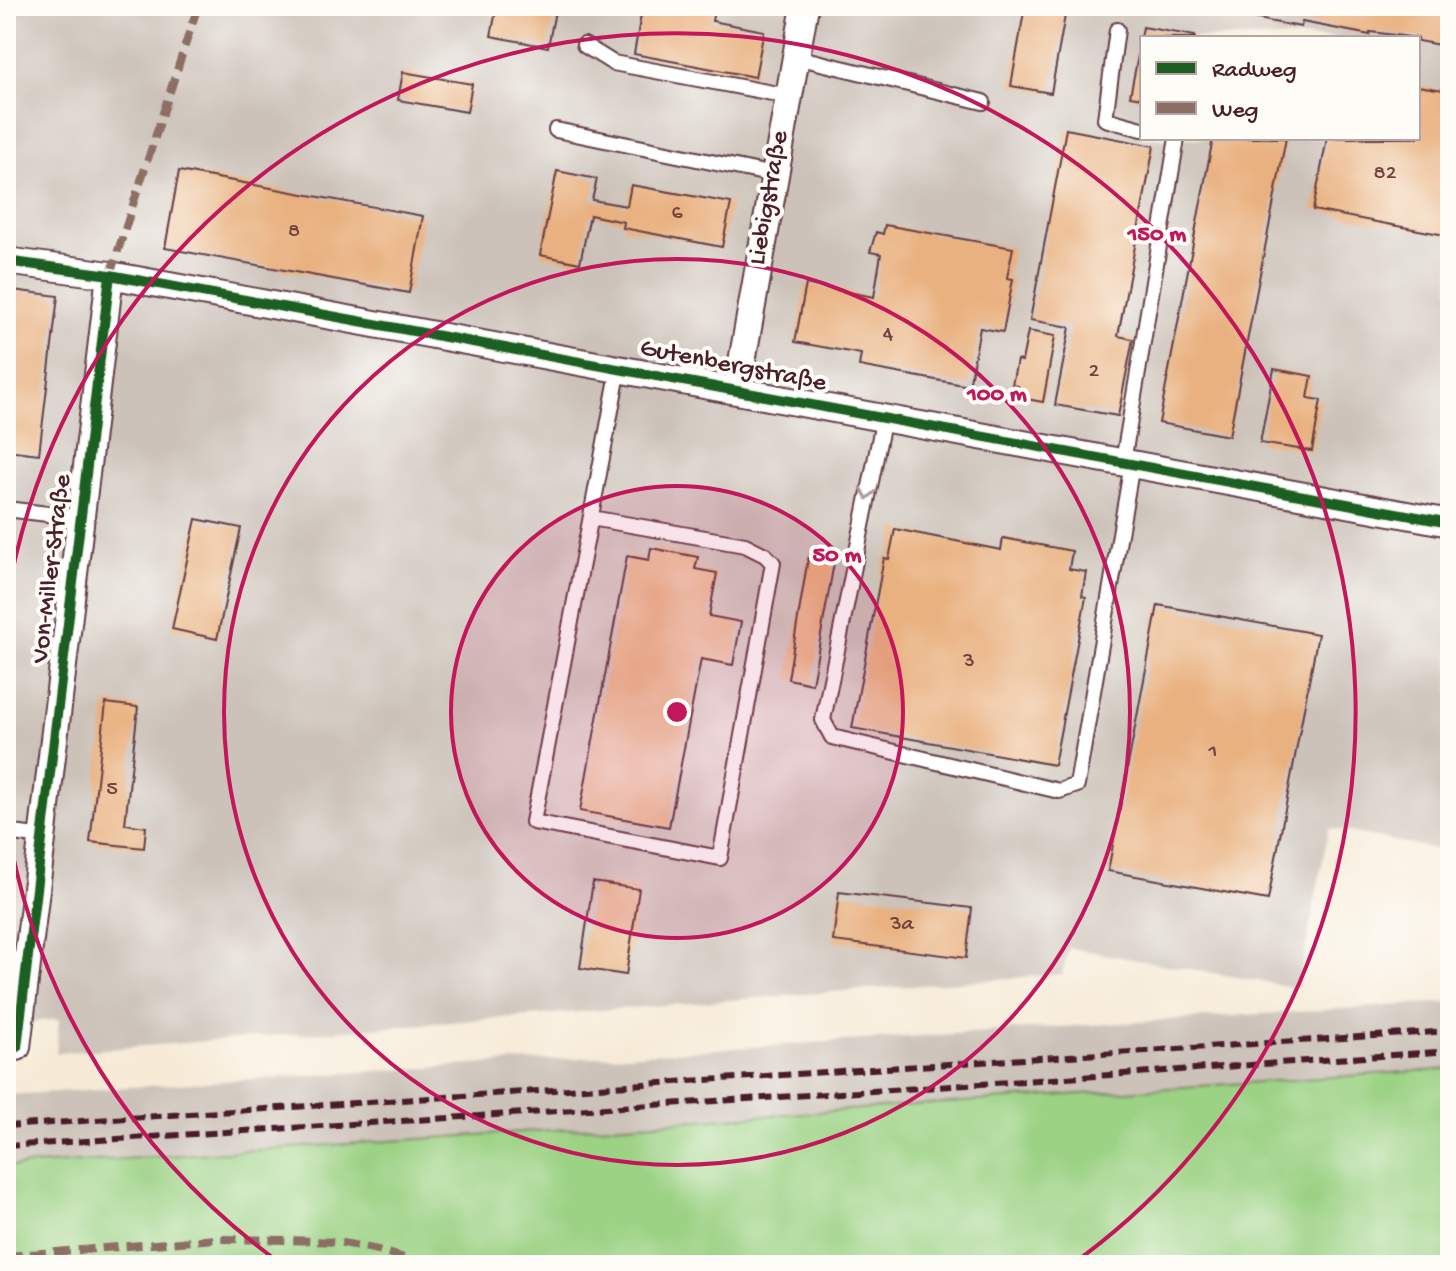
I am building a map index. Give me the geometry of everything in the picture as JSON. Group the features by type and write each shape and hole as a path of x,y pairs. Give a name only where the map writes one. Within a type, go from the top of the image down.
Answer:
{"street":[{"name":"Liebigstraße","path":"737,390 805,6"},
{"name":"Gutenbergstraße","path":"6,261 110,275 1450,523"},
{"name":"Von-Miller-Straße","path":"6,1048 17,1047 110,275"}],"lane":[{"path":"1117,30 1105,119 1140,128"},
{"path":"584,45 613,63 788,96"},
{"path":"796,57 983,102"},
{"path":"556,130 774,175"},
{"path":"884,417 823,720 832,737 1059,791 1077,785 1177,140"},
{"path":"591,518 745,545 765,555 773,563 720,858 533,822 619,368"},
{"path":"6,509 81,518"},
{"path":"6,832 43,837"}],"shaded area":[{"path":"6,6 1450,6 1450,852 1329,828 1298,988 1069,948 1062,974 56,1053 59,1019 6,1025"},
{"path":"1450,1002 1450,1069 6,1167 6,1095"}],"green space":[{"path":"1450,1069 1450,1265 6,1265 6,1167"}],"building":[{"path":"497,6 556,6 548,47 491,36"},
{"path":"637,6 715,6 712,21 764,31 755,77 634,54 642,9"},
{"path":"1025,6 1066,10 1051,93 1011,86"},
{"path":"1215,6 1450,6 1450,47 1420,41 1420,36 1370,32 1370,35 1302,22 1301,27 1214,11"},
{"path":"1143,27 1195,36 1141,36"},
{"path":"1140,46 1140,98 1130,96"},
{"path":"403,72 472,84 467,112 398,100"},
{"path":"1420,86 1450,91 1450,236 1313,210 1327,140 1420,140"},
{"path":"1066,129 1154,146 1118,336 1133,339 1118,416 1055,405 1070,327 1030,320"},
{"path":"1213,140 1286,140 1229,436 1159,423"},
{"path":"179,171 423,216 409,293 165,248"},
{"path":"557,171 597,179 592,200 627,206 631,185 731,203 722,247 623,228 624,222 590,215 580,263 540,255"},
{"path":"885,225 1013,248 1007,278 1013,279 1003,332 980,328 969,386 859,366 861,354 795,342 806,284 874,297 881,254 870,252 876,232 883,234"},
{"path":"6,289 58,296 39,454 6,450"},
{"path":"1028,331 1055,336 1043,402 1016,397 1018,386 1012,385 1017,360 1022,361"},
{"path":"1274,369 1312,376 1308,398 1321,400 1312,451 1260,443"},
{"path":"196,519 241,528 217,639 172,629"},
{"path":"895,529 1001,550 1003,538 1072,551 1069,569 1086,572 1082,596 1086,597 1054,765 852,728 884,558 889,559"},
{"path":"651,548 698,557 695,569 717,573 709,616 741,622 733,665 701,659 669,827 580,811 627,556 649,560"},
{"path":"808,558 834,563 812,684 788,679"},
{"path":"1158,605 1318,634 1268,900 1108,871"},
{"path":"106,703 138,707 125,824 146,827 144,848 90,842"},
{"path":"593,882 639,889 626,975 580,968"},
{"path":"839,892 972,908 966,958 833,941"}],"railway":[{"path":"6,1126 1450,1031"},
{"path":"6,1146 1450,1051"}],"marked path":[{"path":"110,275 198,6"},
{"path":"6,1256 216,1239 289,1240 338,1242 427,1265"}],"cycle path":[{"path":"6,261 110,275 1450,523"},
{"path":"6,1048 17,1047 110,275"}]}
